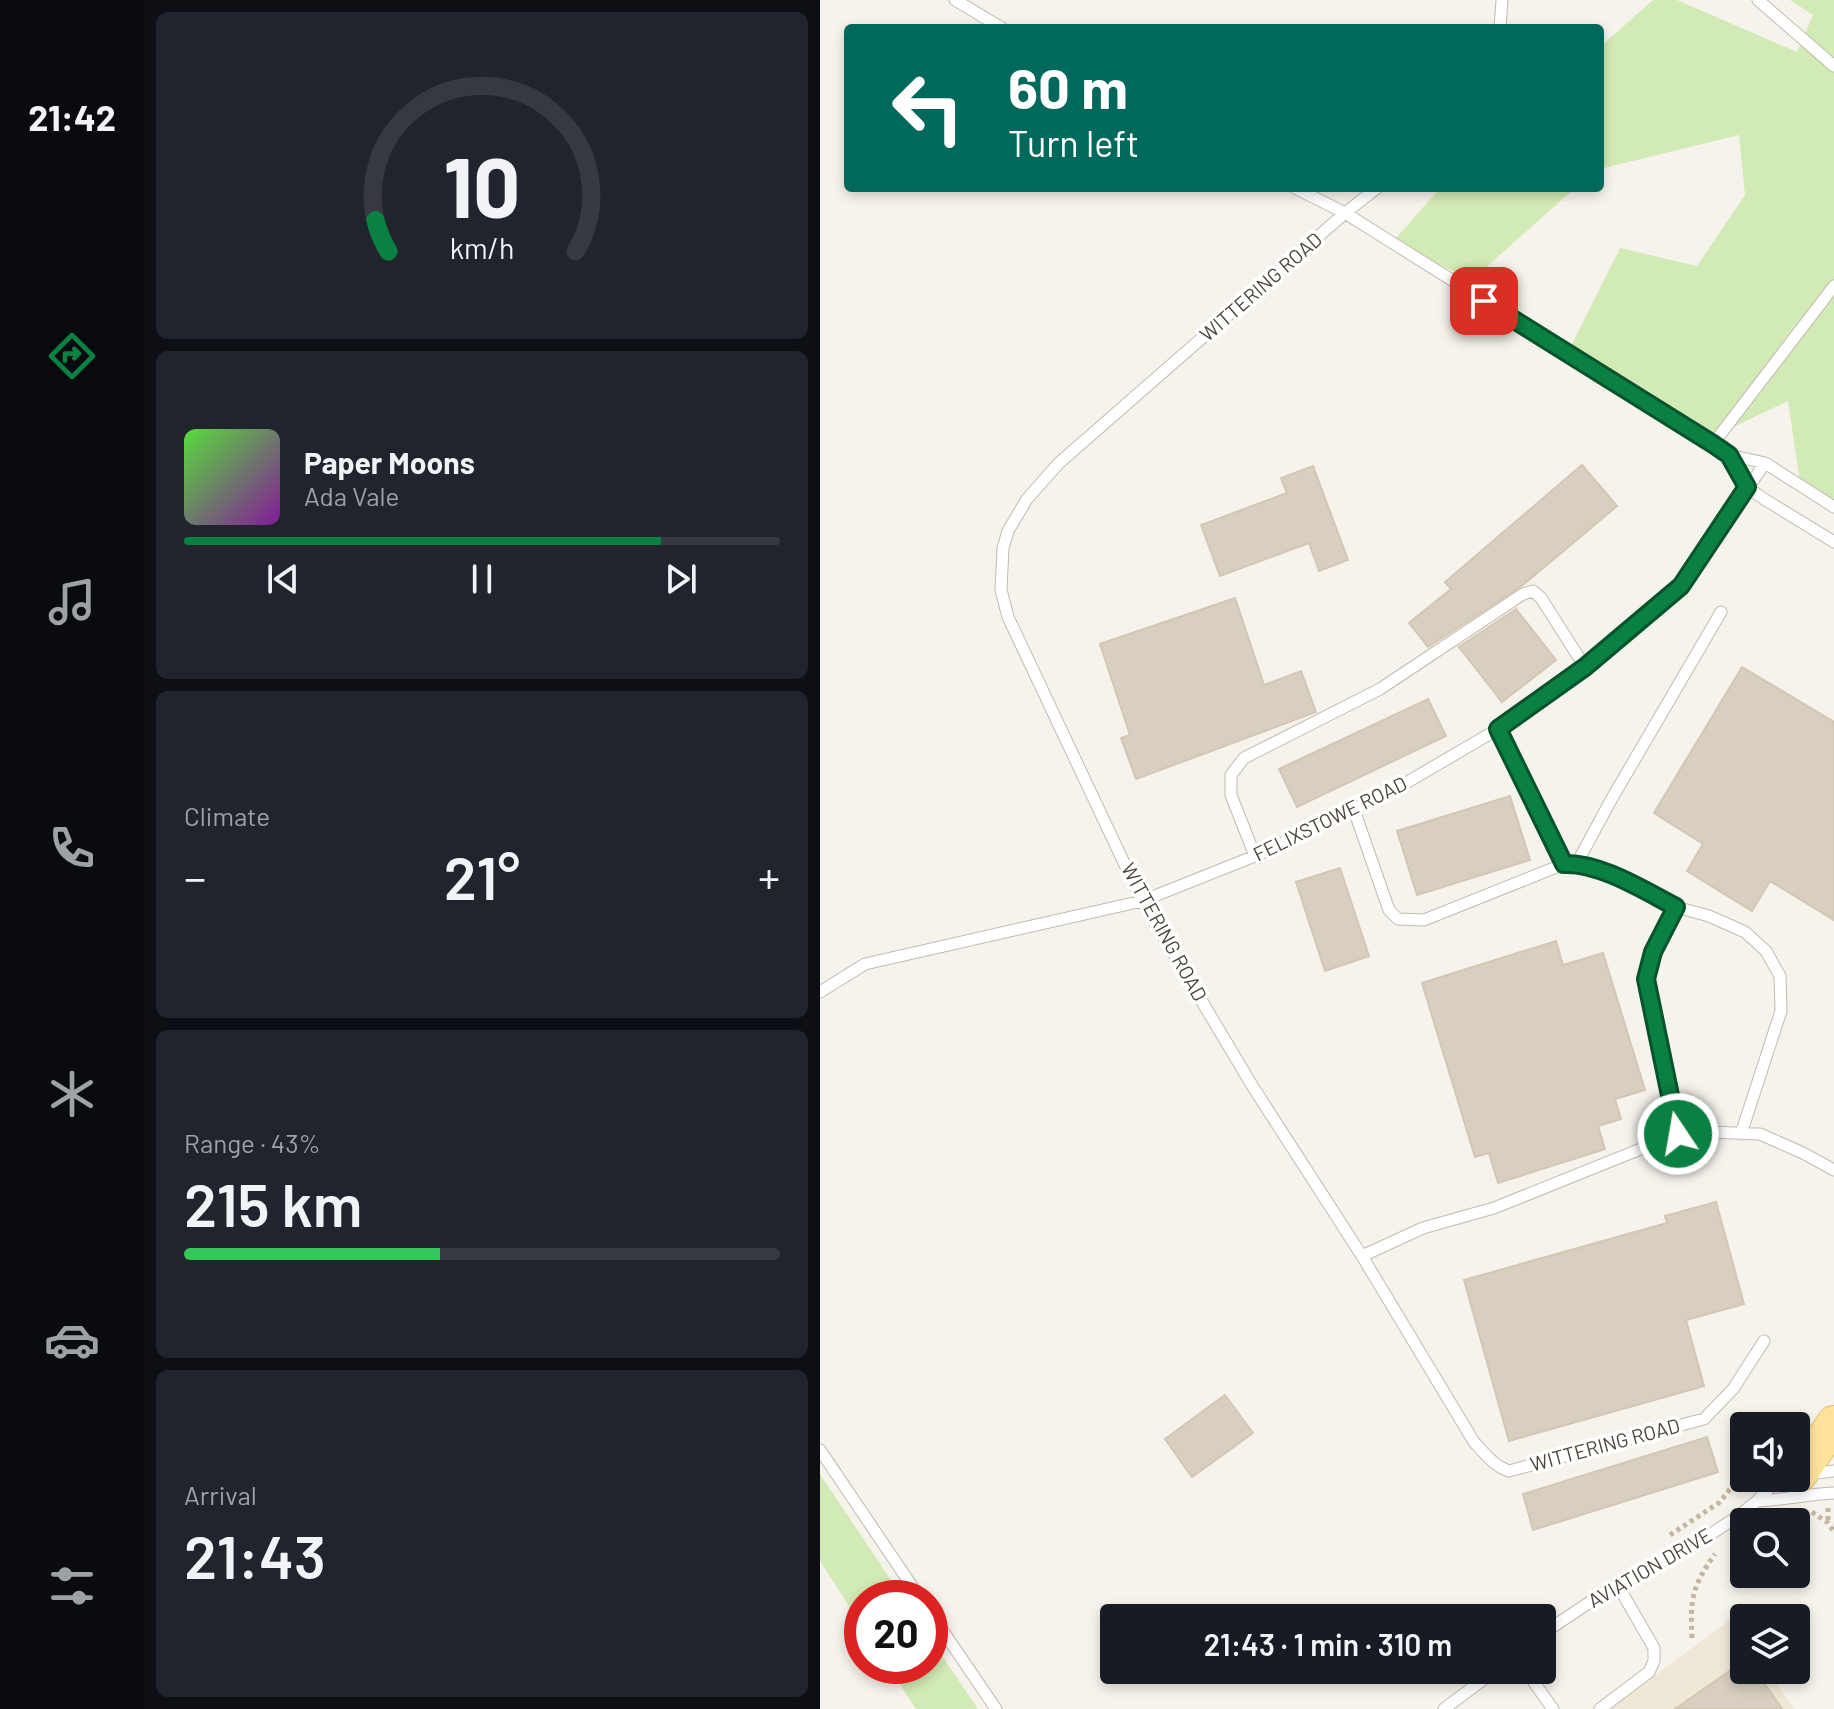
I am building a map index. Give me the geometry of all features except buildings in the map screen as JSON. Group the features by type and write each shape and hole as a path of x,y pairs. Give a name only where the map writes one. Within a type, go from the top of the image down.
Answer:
{"main road":[{"path":"1810,1456 1834,1423"}],"lane":[{"path":"955,0 995,24"},
{"path":"1500,24 1502,0"},
{"path":"1758,0 1834,66"},
{"path":"1303,192 1345,213 1729,455 1765,463 1834,507"},
{"name":"WITTERING ROAD","path":"1372,192 1059,463 1027,499 1008,531 1003,548 1001,590 1008,617 1142,901 1253,1087 1362,1256 1474,1442 1493,1463 1509,1471 1704,1419 1733,1389 1764,1341"},
{"path":"1713,444 1834,286"},
{"path":"1729,455 1747,487 1834,542"},
{"name":"FELIXSTOWE ROAD","path":"820,992 865,964 1142,901 1255,856 1394,790 1498,729 1585,667 1681,586 1765,463"},
{"path":"1255,856 1231,795 1231,775 1244,758 1380,689 1523,594 1533,591 1541,598 1585,667"},
{"path":"1577,863 1721,612"},
{"path":"1498,729 1564,864"},
{"path":"1354,810 1389,910 1398,919 1424,920 1564,864 1577,863 1615,877 1676,907 1709,916 1745,932 1766,951 1780,976 1781,1011 1741,1134"},
{"path":"1676,907 1653,952 1646,979 1678,1134"},
{"path":"1362,1256 1423,1228 1494,1208 1678,1134 1760,1134 1834,1170"},
{"path":"820,1450 908,1580"},
{"path":"1810,1474 1834,1471"},
{"name":"AVIATION DRIVE","path":"1556,1625 1617,1584 1694,1545 1737,1517 1766,1492"},
{"path":"1757,1501 1834,1493"},
{"path":"1600,1709 1649,1672 1654,1661 1654,1648 1617,1584"},
{"path":"948,1638 996,1709"},
{"path":"1444,1709 1477,1684"},
{"path":"1535,1684 1553,1709"}],"path":[{"path":"1663,1539 1720,1502 1730,1489"},
{"path":"1692,1638 1692,1601 1698,1579 1718,1550"}],"shaded area":[{"path":"1730,1620 1730,1684 1776,1684 1795,1709 1609,1709"}],"green space":[{"path":"1653,0 1677,0 1797,52 1813,15 1790,0 1834,0 1834,510 1801,490 1788,401 1706,440 1568,352 1620,248 1697,266 1745,195 1739,135 1604,168 1604,43"},
{"path":"1436,192 1571,192 1473,279 1390,245"},
{"path":"820,1474 891,1580 844,1580 844,1598 820,1561"},
{"path":"948,1665 978,1709 916,1709 900,1684 948,1684"}],"route":[{"path":"1484,301 1729,455 1747,487 1681,586 1585,667 1498,729 1564,864 1577,863 1605,873 1676,907 1653,952 1646,979 1678,1134"}]}
